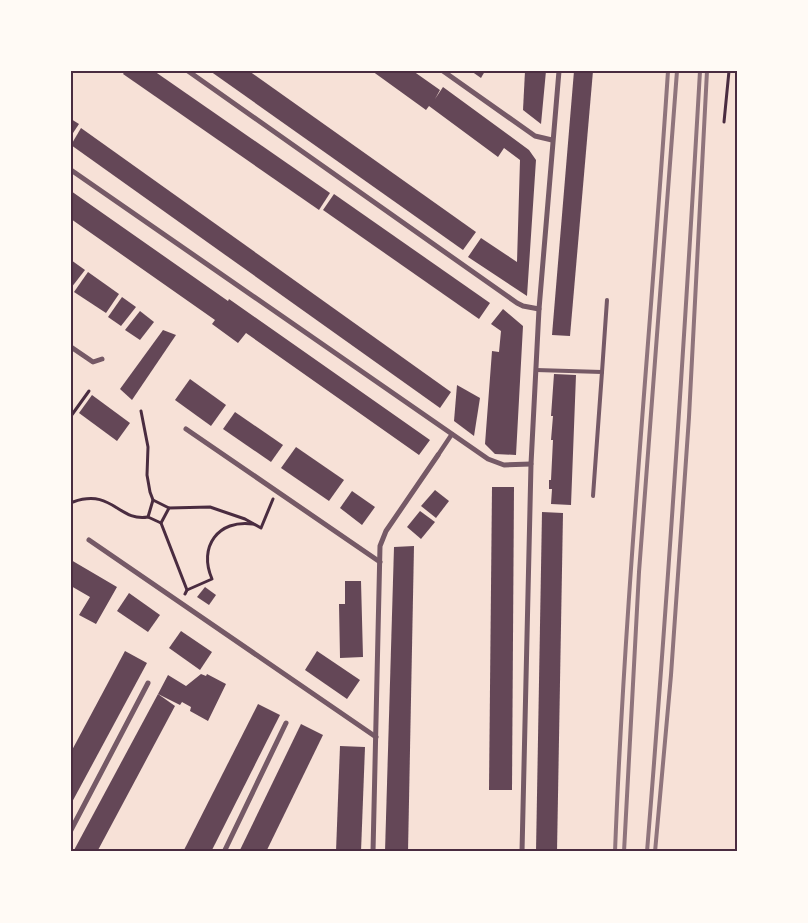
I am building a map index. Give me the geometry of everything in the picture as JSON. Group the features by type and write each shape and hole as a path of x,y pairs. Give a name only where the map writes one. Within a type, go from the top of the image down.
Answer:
{"street":[{"path":"188,71 517,303 528,308 539,309"},
{"path":"443,71 535,136 552,140"},
{"path":"522,852 531,464 539,309 559,71"},
{"path":"71,170 495,462 504,465 531,464"},
{"path":"71,347 93,362 102,360"},
{"path":"186,429 380,562"},
{"path":"373,852 382,538 452,434"},
{"path":"89,540 376,738"},
{"path":"71,830 148,683"},
{"path":"224,852 286,723"}],"lane":[{"path":"593,496 607,300"},
{"path":"536,370 602,372"}],"path":[{"path":"724,122 728,71"},
{"path":"71,416 89,391"},
{"path":"141,411 148,447 148,482 153,500 148,517"},
{"path":"153,500 169,508 210,507 245,519 261,528 269,504 278,492"},
{"path":"73,502 94,498 100,499 128,514 143,518 148,517 161,523 187,590"},
{"path":"161,523 169,508"},
{"path":"179,602 187,590 212,579 206,557 211,541 218,533 239,523 255,525"}],"building":[{"path":"125,71 154,71 330,193 319,210 123,74"},
{"path":"210,71 249,71 476,232 463,250"},
{"path":"372,71 413,71 440,90 435,99 443,87 529,150 536,160 527,296 468,257 481,238 517,262 520,160 504,148 498,157 429,106 426,110"},
{"path":"471,71 485,71 481,78"},
{"path":"525,71 546,71 541,124 523,110"},
{"path":"574,71 593,71 570,336 552,335"},
{"path":"71,119 79,124 71,136"},
{"path":"81,128 451,392 440,408 71,145"},
{"path":"71,191 430,440 419,455 246,333 238,343 212,324 215,320 71,219"},
{"path":"334,194 490,303 479,319 323,210"},
{"path":"71,260 85,270 71,288"},
{"path":"88,272 119,294 106,313 74,292"},
{"path":"122,297 136,307 121,326 108,317"},
{"path":"503,309 523,326 516,455 495,454 485,444 492,351 499,352 501,331 491,324"},
{"path":"140,311 154,322 140,340 125,330"},
{"path":"163,330 176,335 132,400 120,389"},
{"path":"554,374 576,375 571,505 551,504 552,489 549,489 553,440 551,440 553,416 551,416"},
{"path":"190,379 226,405 211,426 175,400"},
{"path":"457,385 480,398 474,436 454,421"},
{"path":"92,395 130,423 117,441 79,413"},
{"path":"235,412 283,445 271,462 223,429"},
{"path":"296,447 344,480 329,501 281,468"},
{"path":"492,487 514,487 512,790 489,790"},
{"path":"435,490 449,501 436,518 421,506"},
{"path":"352,491 375,507 362,525 340,508"},
{"path":"420,511 435,522 421,539 407,527"},
{"path":"542,512 563,513 557,852 536,852"},
{"path":"414,546 408,852 385,852 394,547"},
{"path":"71,560 117,587 96,624 79,615 90,597 71,586"},
{"path":"345,581 361,581 363,657 340,658 339,604 345,604"},
{"path":"205,587 216,595 209,605 197,597"},
{"path":"129,593 160,615 148,632 117,611"},
{"path":"181,631 212,652 200,670 169,648"},
{"path":"125,651 147,663 71,804 71,752"},
{"path":"317,651 360,680 347,699 305,670"},
{"path":"201,674 206,676 207,674 226,684 208,721 190,711 191,707 182,702 180,705 158,694 168,675 186,686"},
{"path":"158,694 175,706 97,852 73,852"},
{"path":"258,704 280,715 211,852 183,852"},
{"path":"301,724 323,735 266,852 239,852"},
{"path":"340,746 365,747 361,852 336,852"}],"railway":[{"path":"615,852 625,656 668,71"},
{"path":"624,852 639,572 677,71"},
{"path":"647,852 676,462 700,71"},
{"path":"655,852 671,675 689,417 707,71"}]}
